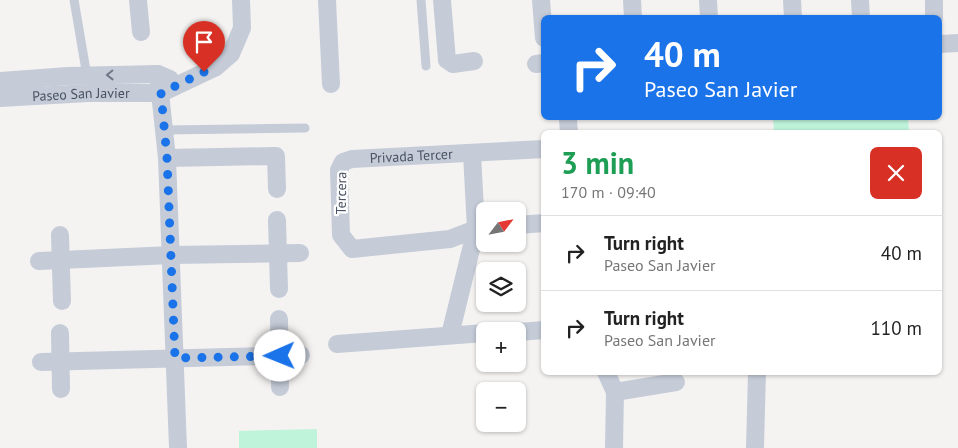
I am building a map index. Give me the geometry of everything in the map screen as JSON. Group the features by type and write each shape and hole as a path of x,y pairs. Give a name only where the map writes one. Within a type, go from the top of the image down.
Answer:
{"street":[{"path":"138,0 141,32"},
{"name":"Paseo San Javier","path":"0,98 48,95 161,93 216,67 231,54 242,28 241,0"},
{"path":"327,0 331,84"},
{"path":"442,0 447,60 453,64 474,61"},
{"path":"541,0 542,15"},
{"path":"632,0 633,15"},
{"path":"708,0 709,15"},
{"path":"792,0 793,15"},
{"path":"860,0 861,15"},
{"path":"934,0 934,15"},
{"path":"942,44 958,43"},
{"name":"Paseo San Javier","path":"0,81 46,77 158,74 179,83"},
{"path":"158,74 167,158 178,448"},
{"path":"46,77 48,95"},
{"name":"Privada Tercer","path":"352,159 472,154 541,148"},
{"path":"472,154 477,202"},
{"path":"167,158 276,156 277,189"},
{"name":"Tercera","path":"352,159 343,162 339,170 342,234 352,249 450,239 476,230"},
{"path":"277,220 279,289"},
{"path":"526,224 541,223"},
{"path":"60,235 62,301"},
{"path":"450,335 476,243"},
{"path":"39,261 171,255 300,253"},
{"path":"279,319 280,387"},
{"path":"526,331 541,330"},
{"path":"60,333 62,389"},
{"path":"337,344 476,334"},
{"path":"41,362 301,355"},
{"path":"607,375 615,392 614,448"},
{"path":"756,448 757,375"},
{"path":"615,392 676,382"}],"lane":[{"path":"74,0 87,76"},
{"path":"421,0 426,66"},
{"path":"164,130 305,128"}],"green space":[{"path":"773,120 908,120 909,130 774,130"},
{"path":"317,429 317,448 239,448 239,431"}],"route":[{"path":"204,72 161,93 167,158 175,358 280,356"}]}
